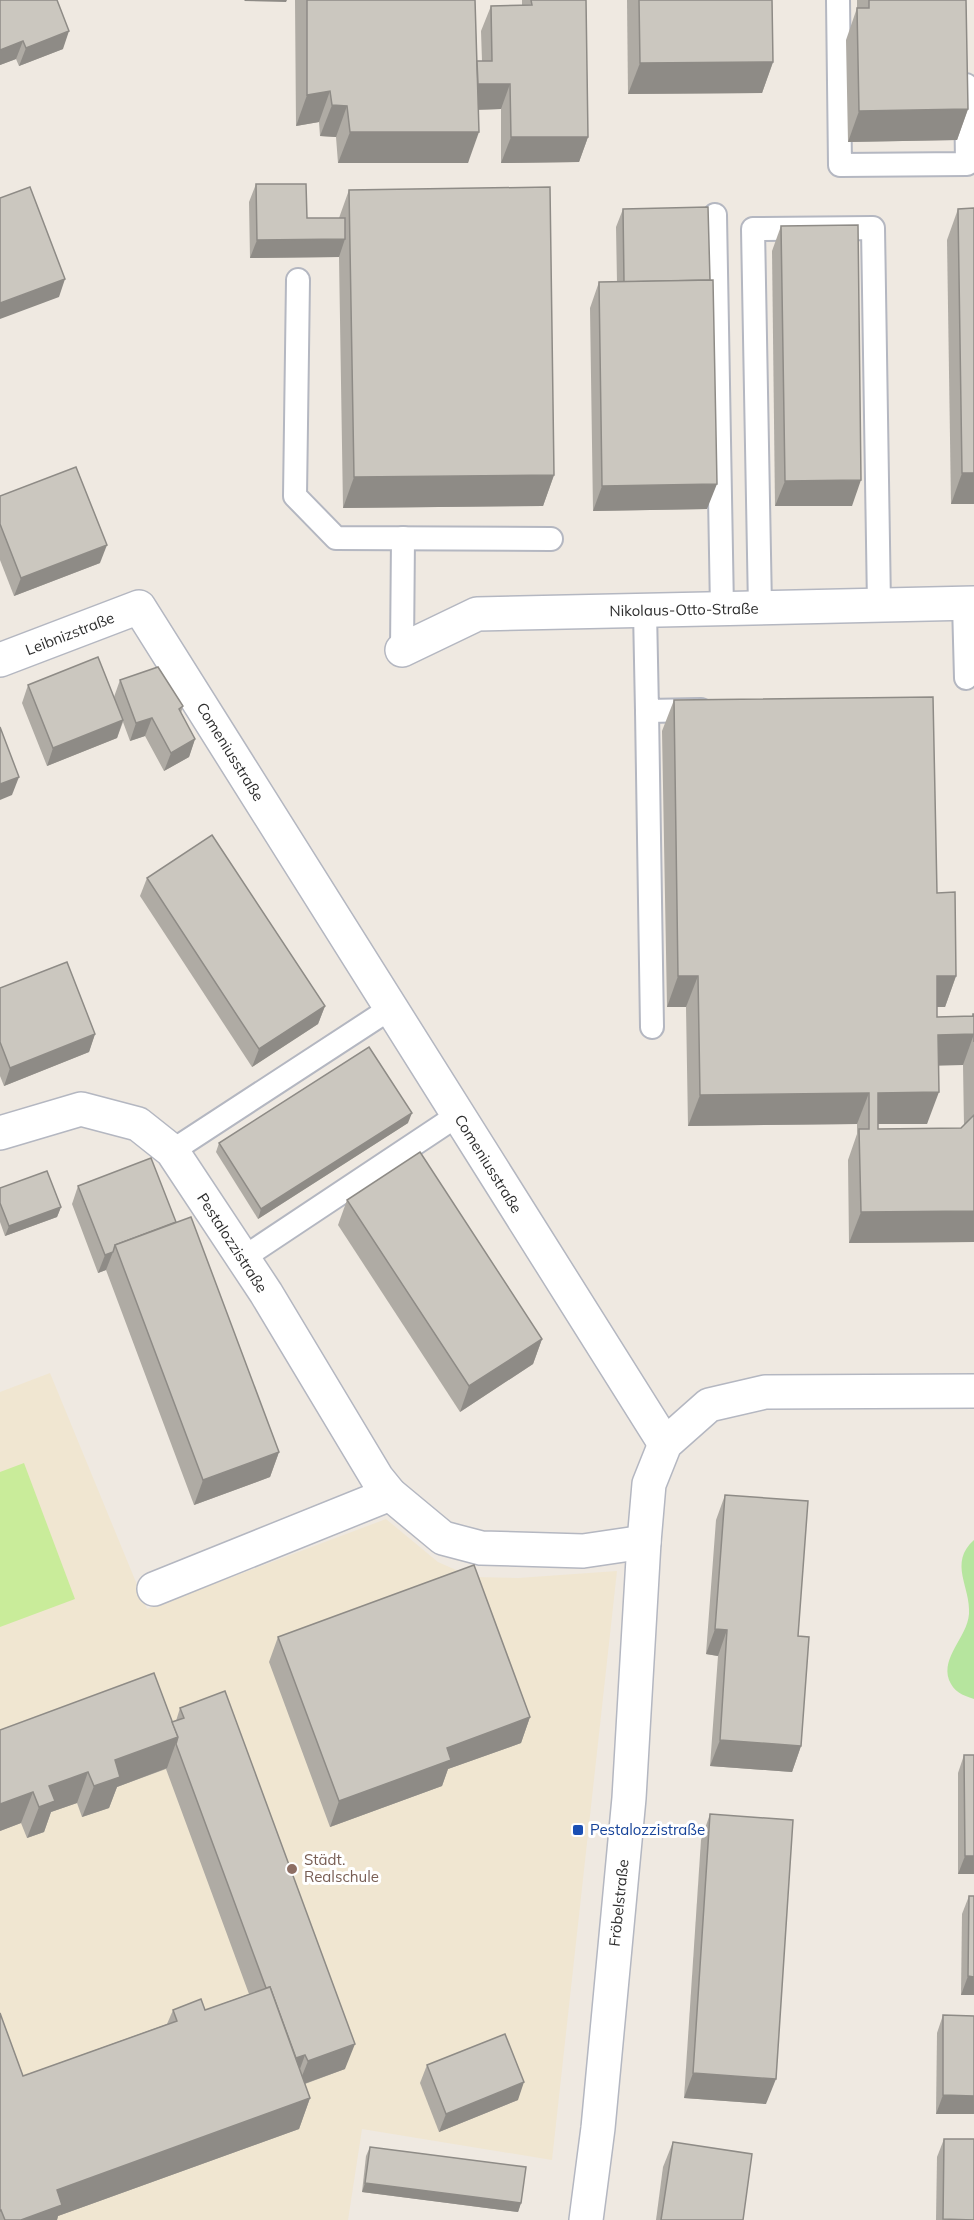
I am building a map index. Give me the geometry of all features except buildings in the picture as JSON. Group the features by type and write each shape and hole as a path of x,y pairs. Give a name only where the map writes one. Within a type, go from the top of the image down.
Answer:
{"street":[{"name":"Nikolaus-Otto-Straße","path":"402,650 477,614 969,604"},
{"name":"Leibnizstraße","path":"0,660 139,607"},
{"name":"Comeniusstraße","path":"139,607 665,1444"},
{"name":"Pestalozzistraße","path":"0,1132 81,1109 138,1124 172,1151 243,1258 377,1478 390,1494 443,1538 481,1548 584,1551 644,1542"},
{"path":"665,1444 709,1405 765,1392 974,1392"},
{"name":"Fröbelstraße","path":"586,2220 598,2128 629,1798 644,1542 650,1484 665,1444"},
{"path":"154,1589 390,1494"}],"lane":[{"path":"838,0 840,165 967,164 965,59"},
{"path":"715,215 722,609"},
{"path":"760,608 753,229 873,228 879,605"},
{"path":"298,280 296,496 336,538 551,539"},
{"path":"402,650 403,538"},
{"path":"966,678 969,604"},
{"path":"645,611 652,1027"},
{"path":"647,711 719,710"},
{"path":"172,1151 391,1008"},
{"path":"243,1258 458,1115"}],"shaded area":[{"name":"Städt. Realschule","path":"50,1373 147,1609 386,1519 438,1562 472,1577 518,1578 617,1571 552,2160 362,2129 348,2220 0,2220 0,1392"}],"green space":[{"path":"24,1463 75,1599 0,1627 0,1472"},
{"path":"974,1540 974,1699 956,1690 949,1680 947,1671 951,1655 964,1631 969,1614 962,1566 966,1549"}],"place":[{"name":"Pestalozzistraße","path":"578,1830"},
{"name":"Städt. Realschule","path":"292,1869"}]}
